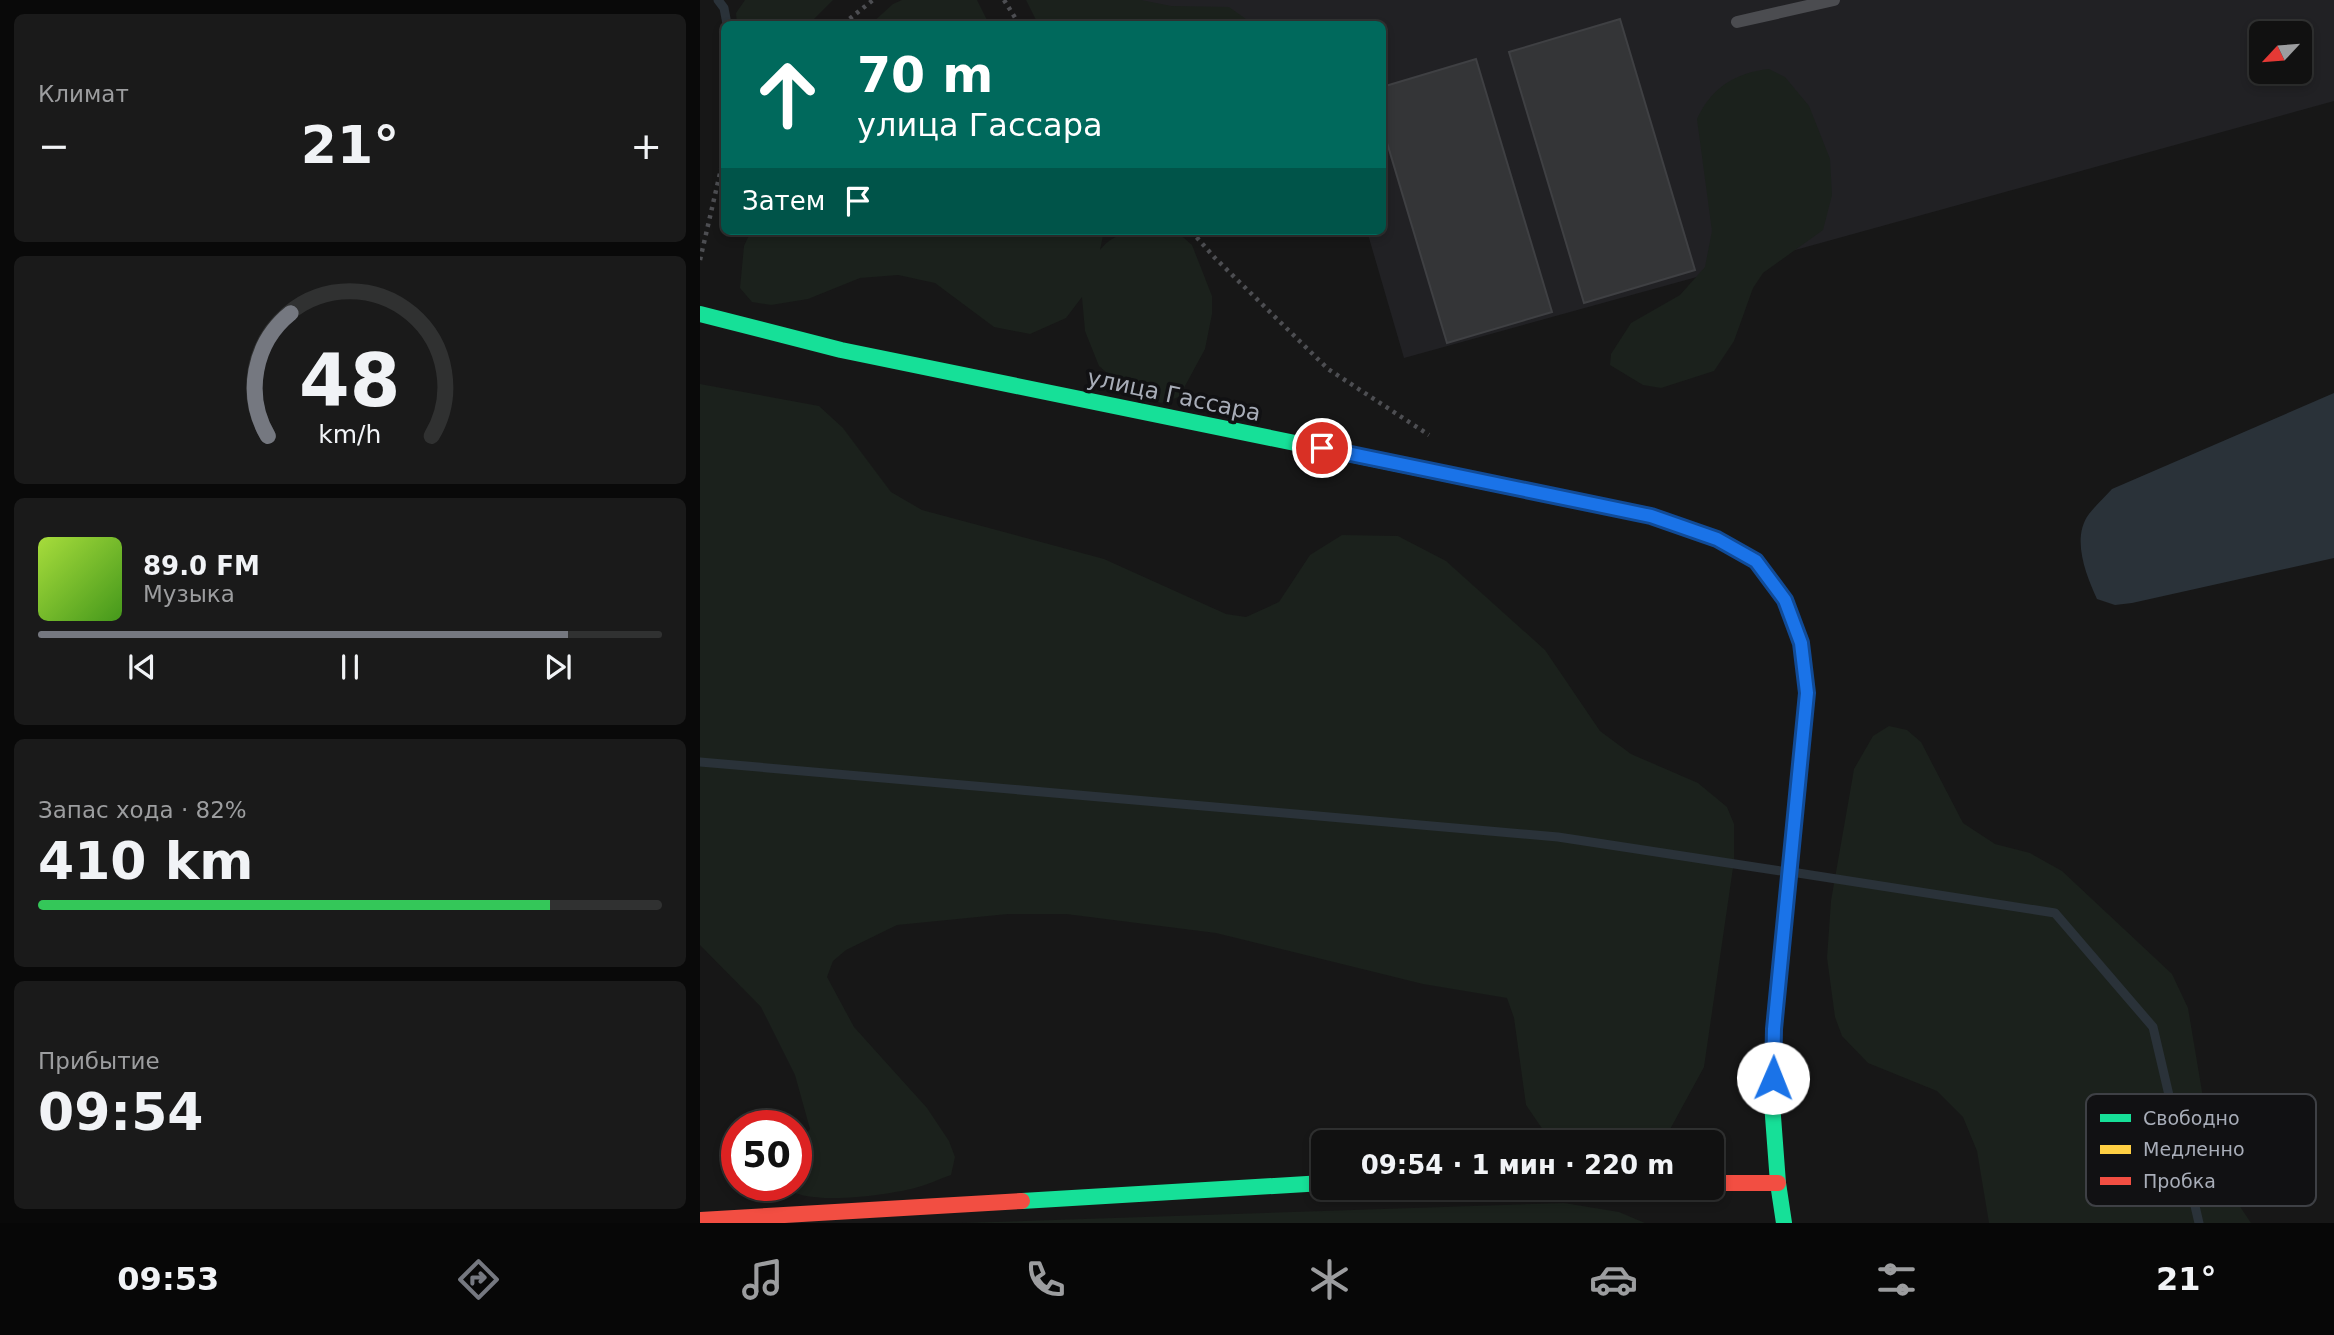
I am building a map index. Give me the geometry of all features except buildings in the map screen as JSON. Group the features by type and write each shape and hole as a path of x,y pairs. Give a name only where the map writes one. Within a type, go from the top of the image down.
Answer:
{"main road":[{"name":"улица Гассара","path":"700,314 841,350 1651,516 1717,539 1756,561 1785,600 1801,643 1807,693 1774,1029 1772,1102 1784,1223"},
{"path":"1724,1183 1778,1183"},
{"path":"700,1220 1311,1184"}],"lane":[{"path":"1737,22 1834,0"}],"path":[{"path":"847,21 873,0"},
{"path":"1004,0 1017,21"},
{"path":"700,260 721,169"},
{"path":"1194,235 1214,258 1328,369 1430,435"}],"shaded area":[{"path":"745,0 833,0 812,21 737,21 736,13"},
{"path":"902,0 977,0 988,21 874,21 893,4"},
{"path":"1026,0 1141,0 1171,6 1229,7 1249,21 1036,21"},
{"path":"1051,0 2334,0 2334,101 1404,358 1368,235 1386,235 1386,21 1132,21"},
{"path":"1769,69 1785,77 1809,106 1830,159 1832,195 1823,230 1763,273 1753,288 1734,341 1714,371 1661,388 1643,385 1610,365 1611,354 1631,323 1680,295 1705,267 1712,231 1697,119 1717,90 1735,78"},
{"path":"749,235 1103,235 1100,250 1120,235 1181,235 1192,245 1212,296 1212,314 1205,349 1179,397 1161,403 1127,390 1099,366 1085,331 1082,297 1066,318 1030,334 994,327 935,283 898,275 860,278 808,299 771,305 752,302 740,288 744,246"},
{"path":"700,384 819,406 843,428 891,492 922,510 1104,559 1226,614 1246,617 1279,602 1310,555 1342,535 1398,536 1446,561 1545,650 1600,731 1631,754 1698,783 1727,807 1734,824 1734,861 1704,1067 1670,1130 1543,1130 1526,1105 1514,1018 1507,998 1423,984 1216,933 1066,914 1008,914 897,925 846,950 833,961 827,977 854,1027 927,1108 949,1141 955,1157 951,1175 920,1187 846,1198 812,1197 812,1110 805,1110 795,1075 761,1007 700,945"},
{"path":"2334,393 2334,558 2132,603 2115,605 2097,599 2082,556 2081,534 2089,514 2112,489"},
{"path":"1889,726 1907,730 1921,742 1963,823 1995,844 2030,853 2062,871 2172,974 2188,1008 2202,1094 2086,1094 2086,1206 2240,1206 2251,1223 1989,1223 1977,1151 1963,1117 1937,1091 1868,1063 1842,1036 1835,1017 1827,958 1831,901 1854,769 1873,736"},
{"path":"1564,1203 1619,1212 1645,1223 962,1223"}],"waterway":[{"path":"718,0 724,8 726,21"},
{"path":"700,762 1558,837 1781,871"},
{"path":"1798,873 2055,913 2153,1027 2169,1094"},
{"path":"2195,1206 2199,1223"}],"traffic: fast":[{"path":"700,314 841,350 1461,477"},
{"path":"1676,525 1717,539 1756,561 1785,600 1801,643 1807,693 1774,1029 1772,1103 1784,1223"},
{"path":"1022,1201 1311,1184"}],"traffic: slow":[{"path":"1461,477 1651,516 1676,525"}],"traffic: jam":[{"path":"1724,1183 1778,1183"},
{"path":"700,1220 1022,1201"}],"route":[{"path":"1322,448 1651,516 1717,539 1756,561 1785,600 1801,643 1807,693 1774,1029 1773,1078"}]}
